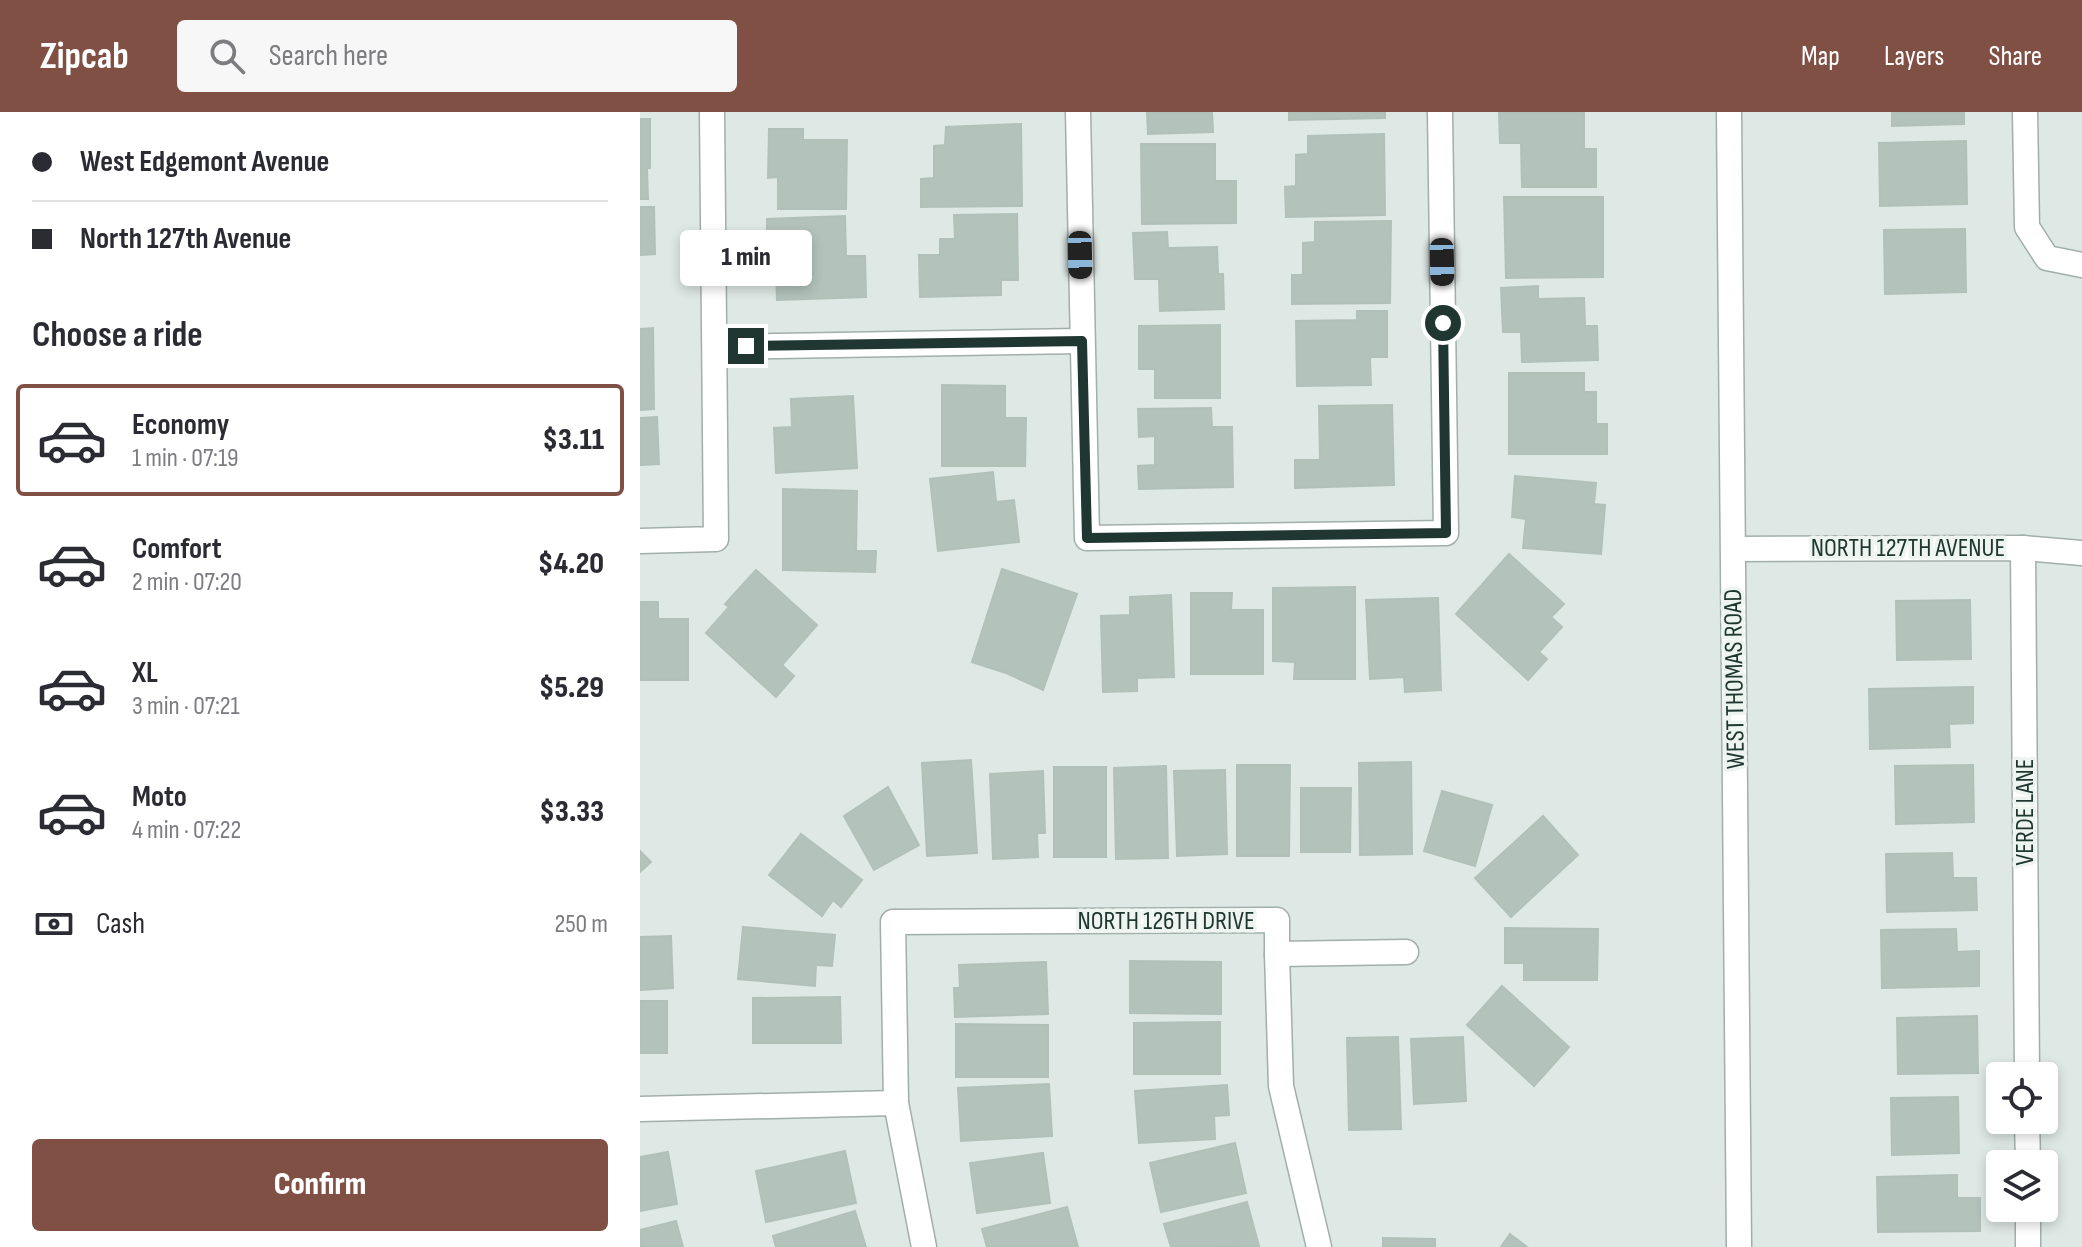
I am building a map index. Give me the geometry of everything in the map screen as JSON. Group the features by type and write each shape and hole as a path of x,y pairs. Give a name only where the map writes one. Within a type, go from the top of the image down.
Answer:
{"street":[{"path":"640,541 716,539 712,112"},
{"path":"1078,112 1087,538 1446,533 1440,112"},
{"name":"WEST THOMAS ROAD","path":"1729,112 1739,1247"},
{"path":"2025,112 2027,227 2047,258 2082,265"},
{"path":"716,347 1082,341"},
{"name":"NORTH 127TH AVENUE","path":"1734,549 2023,548 2082,553"},
{"name":"VERDE LANE","path":"2023,548 2027,1062"},
{"name":"NORTH 126TH DRIVE","path":"896,1103 893,922 1277,920 1277,954 1406,952"},
{"path":"1277,954 1281,1086 1319,1247"},
{"path":"640,1109 896,1103 924,1247"},
{"path":"2028,1222 2028,1247"}],"building":[{"path":"1147,112 1212,112 1213,132 1148,134"},
{"path":"1289,112 1385,112 1385,118 1289,120"},
{"path":"1499,112 1584,112 1584,149 1596,149 1596,187 1522,187 1521,143 1500,143"},
{"path":"1892,112 1964,112 1964,124 1892,126"},
{"path":"640,119 650,119 648,199 640,199"},
{"path":"1021,124 1022,206 921,207 921,179 934,178 934,146 945,145 946,127"},
{"path":"769,129 803,129 803,140 847,140 846,209 778,209 778,177 768,178"},
{"path":"1384,134 1385,215 1286,217 1285,187 1296,186 1296,155 1308,154 1308,136"},
{"path":"1966,141 1967,204 1880,206 1879,143"},
{"path":"1141,144 1215,144 1215,181 1236,181 1236,223 1142,224"},
{"path":"1504,197 1603,197 1603,277 1506,278"},
{"path":"640,207 654,207 655,254 640,255"},
{"path":"1017,214 1018,280 1001,280 1001,295 920,297 919,255 940,255 940,239 955,239 954,215"},
{"path":"845,216 846,256 865,256 866,297 777,300 775,243 767,243 767,219"},
{"path":"1391,221 1390,303 1292,304 1292,275 1303,275 1303,243 1315,242 1315,222"},
{"path":"1965,229 1966,292 1885,294 1884,230"},
{"path":"1167,232 1168,248 1217,247 1218,274 1223,274 1224,309 1160,311 1159,279 1135,279 1133,233"},
{"path":"1538,286 1538,299 1584,298 1585,326 1597,326 1598,360 1522,362 1521,332 1503,332 1501,288"},
{"path":"1357,311 1387,311 1387,357 1370,357 1371,385 1297,386 1296,321 1357,320"},
{"path":"1220,325 1220,398 1155,398 1155,369 1139,369 1139,326"},
{"path":"653,328 654,409 640,410 640,329"},
{"path":"1509,373 1584,373 1584,392 1596,392 1596,424 1607,424 1607,454 1509,454"},
{"path":"942,385 1005,386 1005,418 1026,418 1025,466 942,466"},
{"path":"853,396 857,468 776,473 774,428 792,427 791,399"},
{"path":"1392,405 1394,485 1295,488 1295,460 1320,460 1319,406"},
{"path":"1211,408 1212,427 1232,427 1233,487 1139,489 1138,466 1155,465 1155,436 1139,437 1138,409"},
{"path":"657,417 659,464 640,465 640,418"},
{"path":"993,472 996,502 1014,500 1019,542 938,551 930,479"},
{"path":"1515,476 1596,483 1594,504 1605,505 1601,554 1523,548 1526,519 1512,517"},
{"path":"783,489 857,491 856,551 876,551 875,572 783,570"},
{"path":"1509,554 1564,604 1551,617 1562,627 1539,652 1547,659 1528,680 1456,614"},
{"path":"1002,569 1077,594 1043,690 972,662"},
{"path":"756,570 817,625 782,665 794,676 776,697 706,633 729,607 725,604"},
{"path":"1355,587 1355,679 1294,679 1295,662 1273,661 1273,588"},
{"path":"1191,593 1232,593 1231,610 1263,610 1263,674 1191,674"},
{"path":"1171,595 1174,677 1137,678 1137,691 1103,692 1101,616 1130,615 1130,597"},
{"path":"1438,598 1441,690 1405,692 1404,677 1370,679 1366,600"},
{"path":"1970,600 1971,659 1897,660 1896,601"},
{"path":"640,602 658,602 658,619 688,619 688,680 640,680"},
{"path":"1973,687 1973,723 1949,724 1950,747 1870,749 1869,689"},
{"path":"971,760 977,853 927,856 922,763"},
{"path":"1411,762 1412,854 1360,855 1359,763"},
{"path":"1237,765 1290,765 1289,856 1237,856"},
{"path":"1973,765 1974,822 1896,824 1895,766"},
{"path":"1166,766 1168,858 1116,859 1114,768"},
{"path":"1054,767 1106,767 1106,857 1054,857"},
{"path":"1225,770 1227,854 1177,856 1174,771"},
{"path":"1043,771 1045,833 1037,833 1038,857 993,859 990,774"},
{"path":"888,787 919,845 874,870 844,816"},
{"path":"1301,788 1351,788 1350,852 1301,852"},
{"path":"1442,791 1492,805 1475,866 1424,851"},
{"path":"1543,816 1578,855 1511,917 1475,878"},
{"path":"801,834 862,880 841,907 833,900 822,916 769,875"},
{"path":"640,851 651,862 640,872"},
{"path":"1952,853 1953,878 1976,878 1977,910 1887,912 1886,854"},
{"path":"743,927 835,935 832,966 816,965 815,986 738,979"},
{"path":"1505,928 1598,929 1597,980 1524,980 1524,963 1505,963"},
{"path":"1956,929 1957,952 1979,951 1979,986 1882,988 1881,930"},
{"path":"671,936 673,988 640,990 640,937"},
{"path":"1130,961 1221,962 1221,1014 1130,1013"},
{"path":"1046,962 1048,1014 955,1017 954,988 960,988 959,965"},
{"path":"1502,986 1569,1047 1534,1086 1467,1025"},
{"path":"840,997 841,1043 753,1043 753,998"},
{"path":"640,1001 667,1001 667,1053 640,1053"},
{"path":"1977,1016 1978,1073 1898,1074 1897,1018"},
{"path":"1220,1022 1220,1074 1134,1074 1134,1023"},
{"path":"956,1024 1048,1025 1048,1077 956,1077"},
{"path":"1398,1037 1401,1129 1349,1130 1347,1038"},
{"path":"1463,1037 1466,1101 1414,1104 1411,1039"},
{"path":"1049,1084 1052,1136 961,1141 958,1088"},
{"path":"1227,1085 1229,1115 1214,1116 1215,1139 1139,1143 1135,1091"},
{"path":"1958,1097 1959,1153 1892,1155 1891,1098"},
{"path":"1235,1143 1246,1193 1161,1212 1150,1163"},
{"path":"845,1151 856,1203 766,1222 756,1171"},
{"path":"668,1152 677,1204 640,1211 640,1157"},
{"path":"1043,1153 1050,1203 977,1213 970,1163"},
{"path":"1957,1175 1957,1198 1980,1198 1980,1231 1878,1232 1877,1177"},
{"path":"1247,1202 1259,1246 1171,1247 1164,1224"},
{"path":"1067,1207 1078,1247 987,1247 982,1229"},
{"path":"855,1211 866,1247 776,1247 773,1236"},
{"path":"676,1221 683,1247 640,1247 640,1230"},
{"path":"1510,1234 1527,1247 1501,1247"},
{"path":"1383,1238 1435,1239 1435,1247 1383,1247"}],"route":[{"path":"746,346 1082,341 1087,538 1446,533 1443,323"}]}
